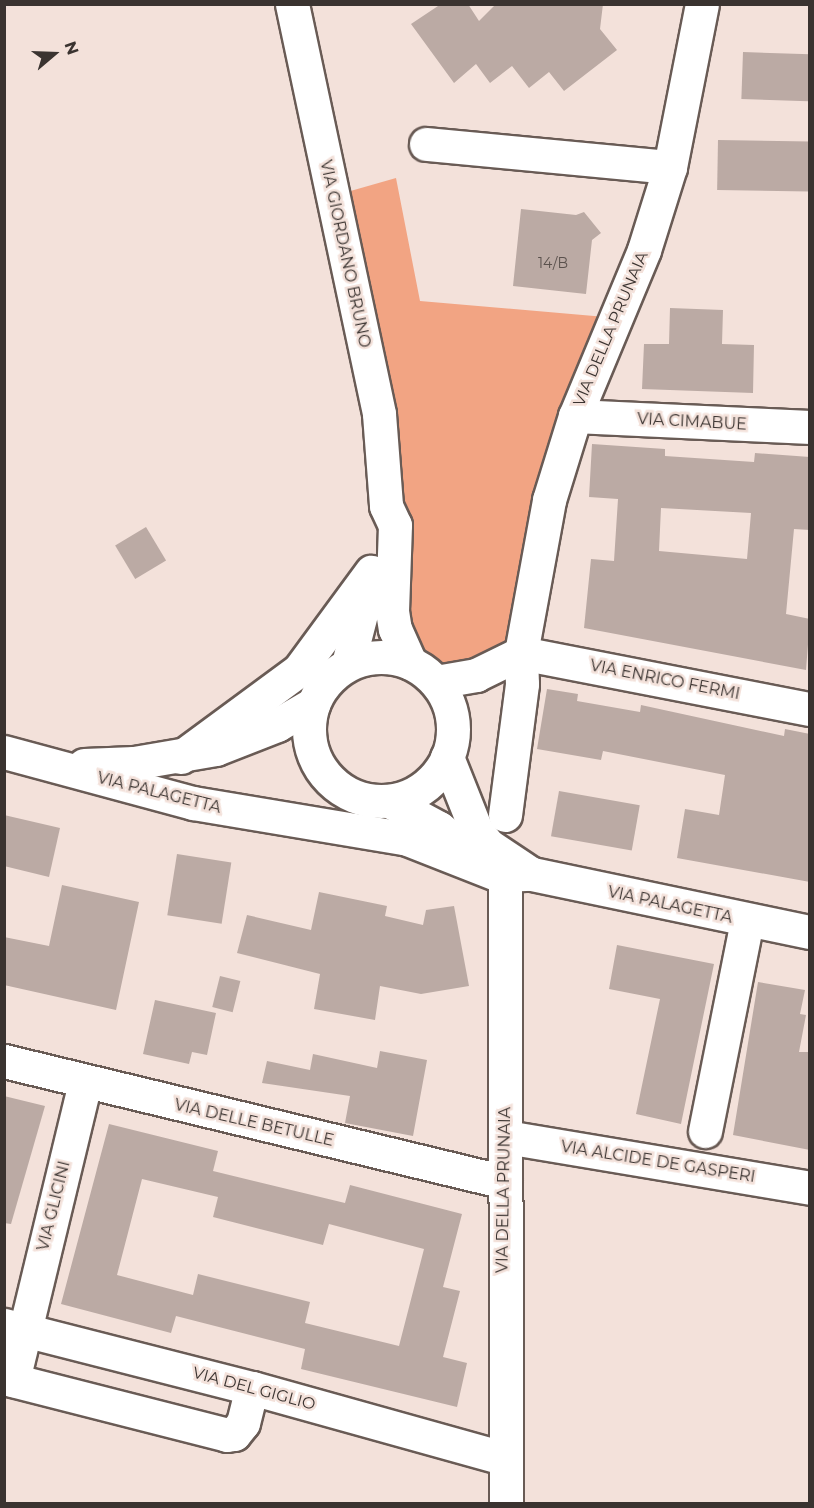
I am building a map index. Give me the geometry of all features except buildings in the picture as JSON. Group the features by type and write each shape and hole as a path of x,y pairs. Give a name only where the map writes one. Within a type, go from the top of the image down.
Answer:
{"street":[{"name":"VIA GIORDANO BRUNO","path":"292,4 379,414 386,506 394,525 391,594 395,629 423,673"},
{"name":"VIA DELLA PRUNAIA","path":"505,815 522,684 521,653 549,500 575,416 644,250 670,167 702,4"},
{"path":"426,144 670,167"},
{"name":"VIA CIMABUE","path":"575,416 810,428"},
{"name":"VIA GIORDANO BRUNO","path":"348,664 357,644 371,572 376,527 386,506"},
{"name":"VIA GIORDANO BRUNO","path":"181,757 245,713 299,670 371,572"},
{"path":"423,673 476,675 521,653"},
{"name":"VIA ENRICO FERMI","path":"521,653 810,709"},
{"name":"VIA PALAGETTA","path":"350,794 323,772 315,756 310,739 313,704 327,681 348,664 380,657 423,673"},
{"path":"389,801 424,786 447,757 452,723 423,673"},
{"name":"VIA PALAGETTA","path":"57,765 181,757 242,740 313,704"},
{"name":"VIA PALAGETTA","path":"4,752 193,803 407,839 509,874 810,932"},
{"name":"VIA PALAGETTA","path":"447,757 476,830 509,874"},
{"name":"VIA PALAGETTA","path":"262,816 350,794 389,801 439,828 509,874"},
{"name":"VIA DELLA PRUNAIA","path":"506,1503 503,1458 509,874"},
{"path":"705,1131 747,920"},
{"name":"VIA DELLE BETULLE","path":"4,1061 505,1182"},
{"name":"VIA GLICINI","path":"9,1379 14,1327 84,1082"},
{"name":"VIA ALCIDE DE GASPERI","path":"506,1137 810,1188"},
{"name":"VIA DEL GIGLIO","path":"14,1327 252,1388 503,1458"},
{"path":"9,1379 226,1435 234,1434 243,1423 252,1388"}],"shaded area":[{"path":"396,178 420,301 617,318 521,653 424,671 410,663 333,196"}]}
